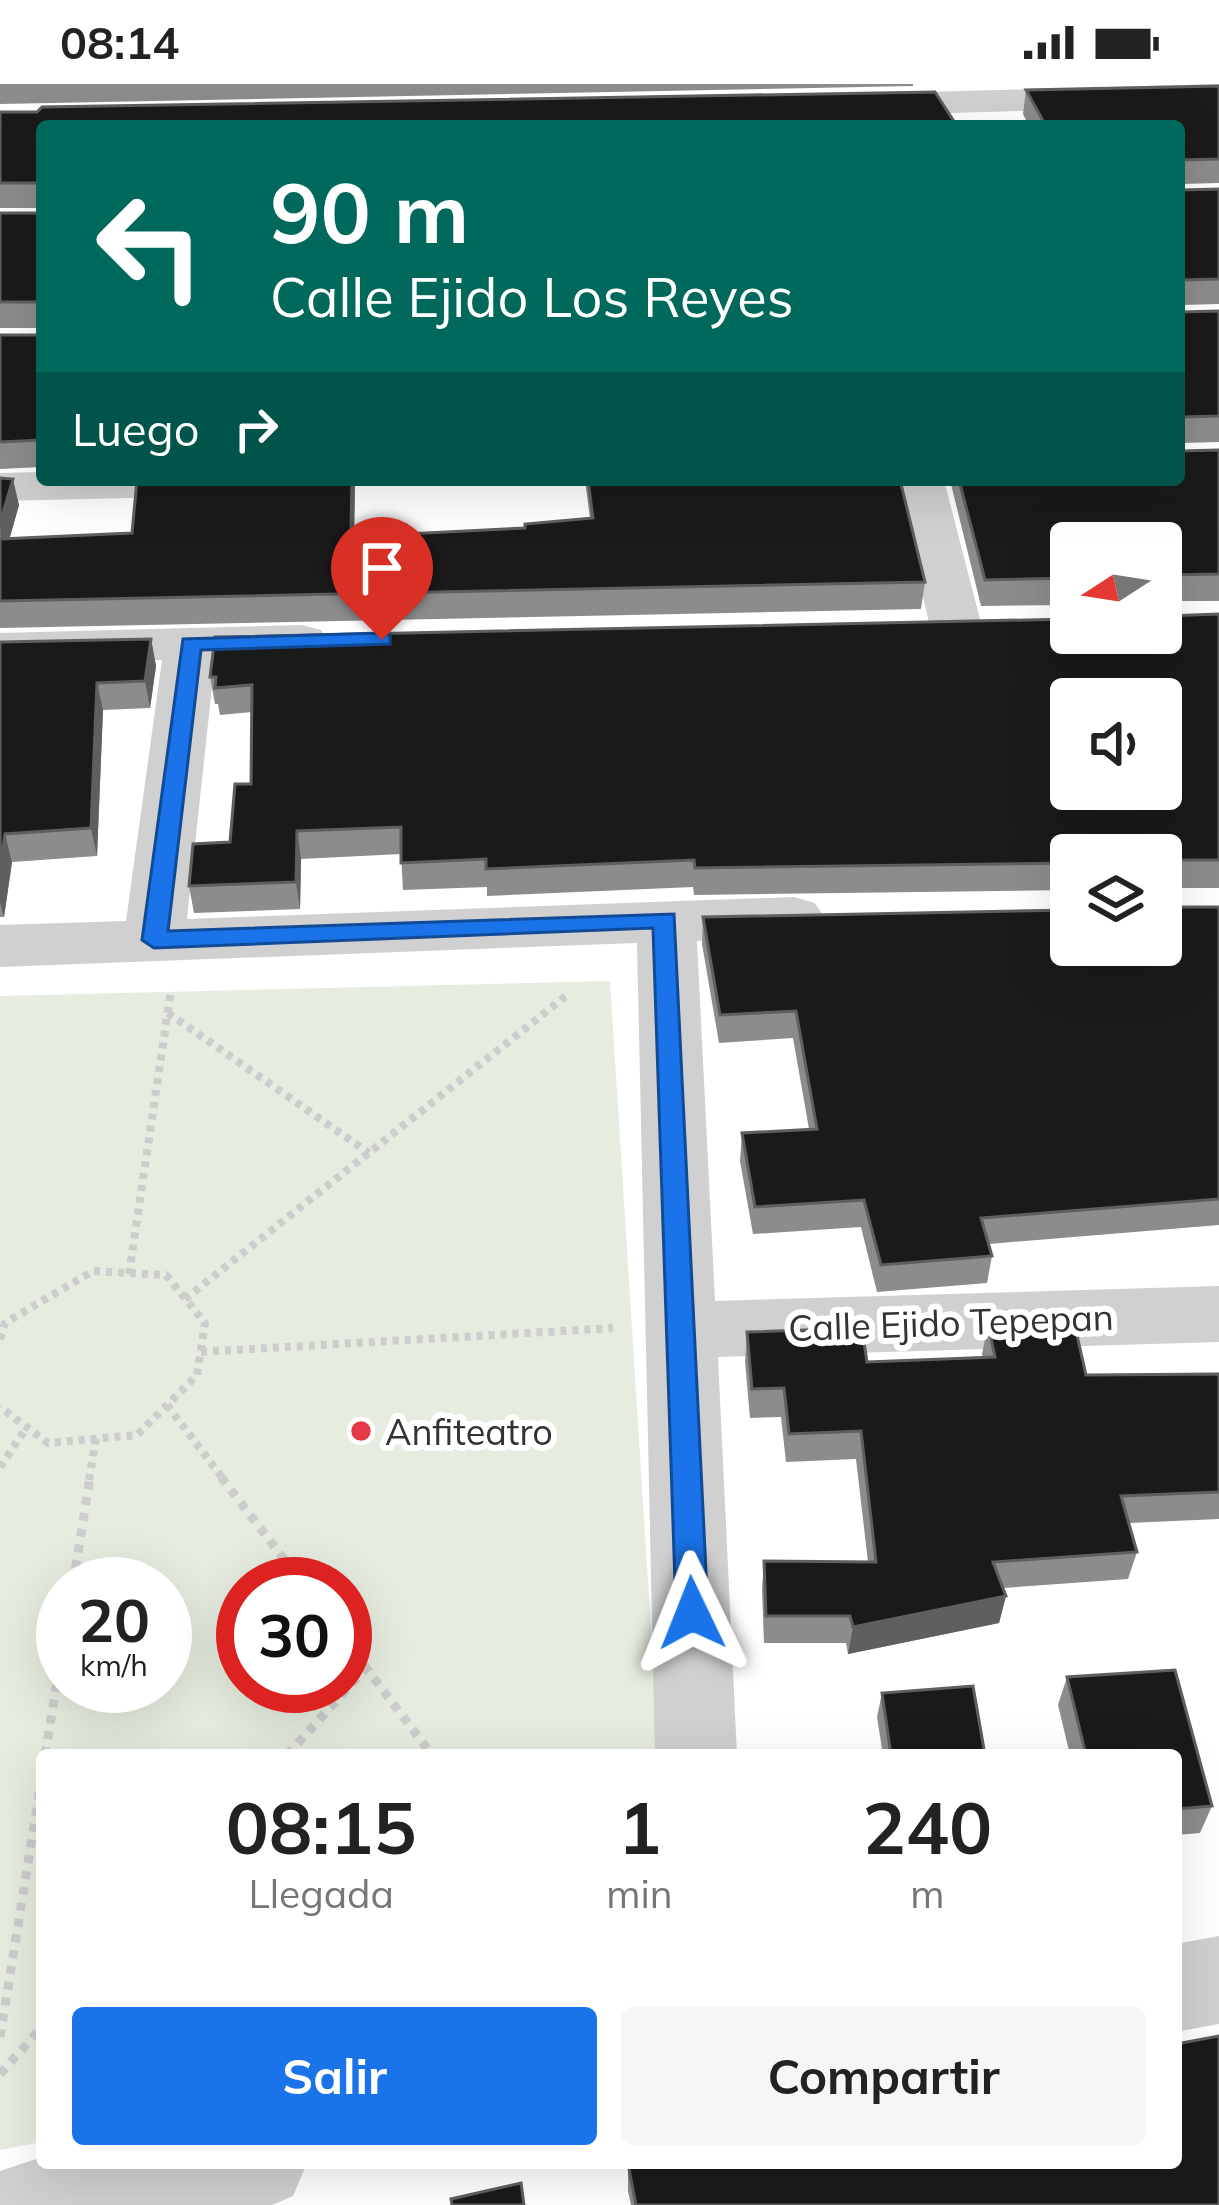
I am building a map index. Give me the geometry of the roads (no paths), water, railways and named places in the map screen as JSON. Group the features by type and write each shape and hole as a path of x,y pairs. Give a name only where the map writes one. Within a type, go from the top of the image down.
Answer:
{"street":[{"path":"820,105 1219,94"},
{"path":"0,487 42,486"},
{"path":"921,486 955,627"},
{"path":"0,649 358,640"},
{"path":"165,940 190,644"},
{"path":"0,946 856,916"},
{"path":"665,920 696,1749"},
{"name":"Calle Ejido Tepepan","path":"683,1330 1219,1314"},
{"path":"1182,1987 1219,1981"},
{"path":"62,2204 231,2169"}],"place":[{"name":"Anfiteatro","path":"361,1431"}]}
